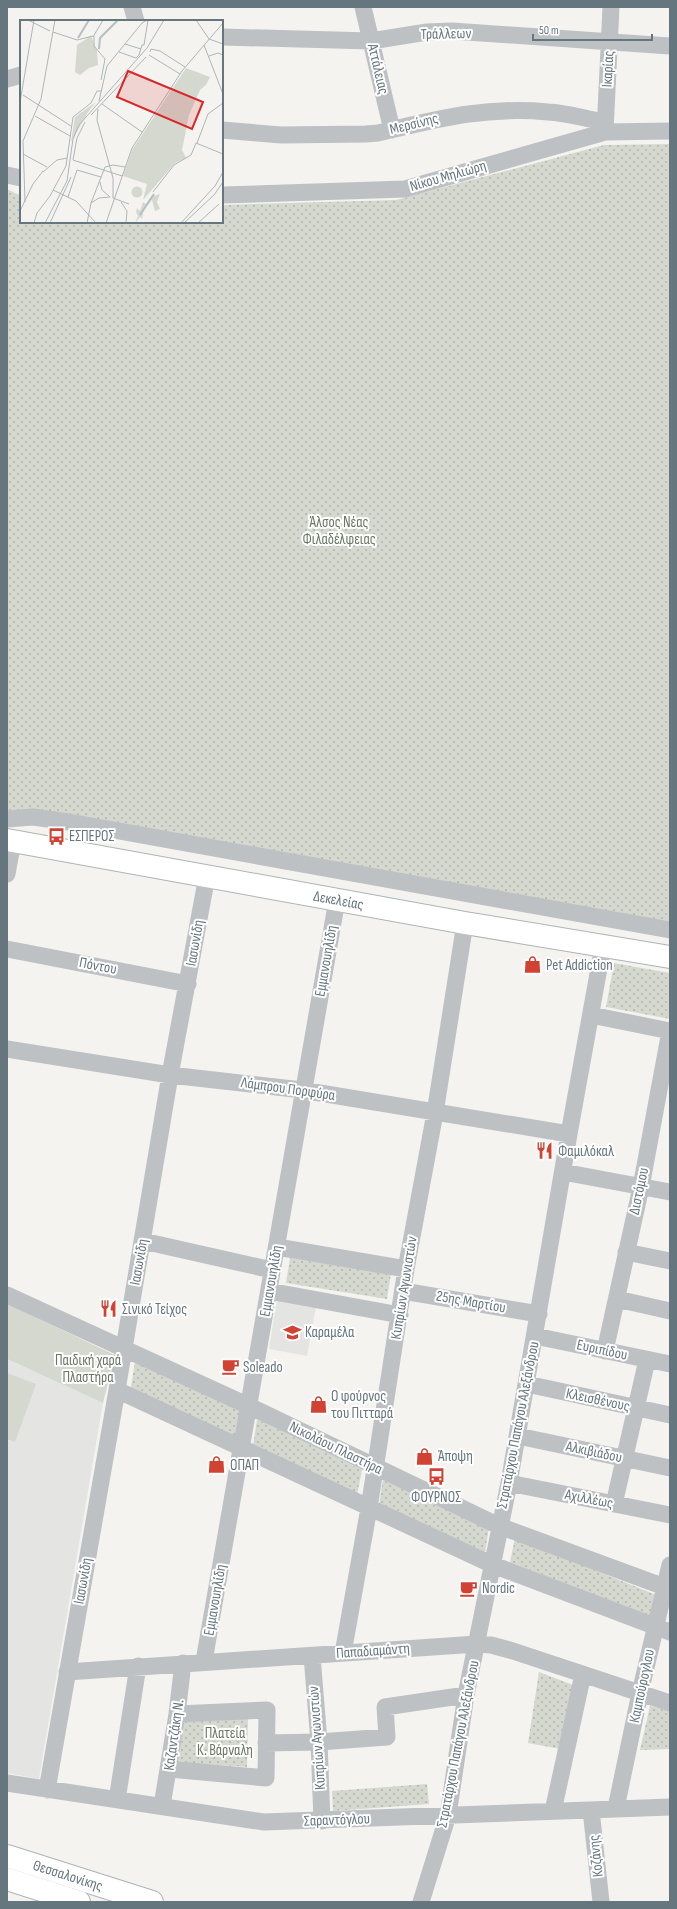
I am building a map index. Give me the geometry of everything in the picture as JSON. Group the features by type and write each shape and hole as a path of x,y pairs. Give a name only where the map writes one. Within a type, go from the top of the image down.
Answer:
{"main road":[{"name":"Δεκελείας","path":"10,841 465,923 670,957"},
{"name":"Θεσσαλονίκης","path":"7,1856 152,1902"},
{"path":"7,1879 79,1902"}],"street":[{"path":"132,7 136,20"},
{"name":"Αττάλειας","path":"363,7 392,130"},
{"name":"Ικαρίας","path":"605,127 611,7"},
{"name":"Τράλλεων","path":"223,37 371,41 427,32 452,31 670,46"},
{"path":"7,79 20,75"},
{"name":"Μερσίνης","path":"223,130 297,135 366,134 392,130 455,115 518,110 549,112 605,127"},
{"name":"Νίκου Μηλιώρη","path":"223,195 405,189 605,127 670,130"},
{"path":"7,176 20,178"},
{"path":"7,819 33,817 69,822 670,930"},
{"path":"7,874 10,841"},
{"name":"Ιασωνίδη","path":"47,1790 143,1241 170,1075 207,876"},
{"name":"Εμμανουηλίδη","path":"204,1661 268,1291 277,1247 302,1090 337,900"},
{"name":"Κυπρίων Αγωνιστών","path":"343,1653 376,1467 406,1269 435,1113 465,923"},
{"name":"Στρατάρχου Παπάγου Αλεξάνδρου","path":"424,1902 448,1815 466,1695 518,1436 569,1134 603,946"},
{"name":"Πόντου","path":"7,949 188,984"},
{"path":"591,1015 670,1031"},
{"name":"Διστόμου","path":"605,1351 641,1186 670,1031"},
{"name":"Λάμπρου Πορφύρα","path":"7,1049 170,1075 302,1090 569,1134"},
{"path":"563,1172 670,1192"},
{"path":"143,1241 272,1270"},
{"path":"277,1247 406,1269"},
{"path":"626,1252 670,1261"},
{"path":"268,1291 400,1315"},
{"name":"25ης Μαρτίου","path":"403,1291 539,1314"},
{"name":"Νικολάου Πλαστήρα","path":"7,1295 249,1406 499,1526 667,1588"},
{"path":"616,1299 670,1310"},
{"name":"Ευριπίδου","path":"535,1336 670,1364"},
{"path":"614,1504 647,1360"},
{"name":"Κλεισθένους","path":"527,1384 670,1415"},
{"path":"117,1390 493,1565 662,1630"},
{"name":"Αλκιβιάδου","path":"518,1436 670,1468"},
{"name":"Αχιλλέως","path":"509,1483 670,1515"},
{"name":"Καμπούρογλου","path":"616,1808 640,1693 662,1630 670,1565"},
{"name":"Παπαδιαμάντη","path":"67,1672 204,1661 312,1656 477,1644 491,1645 513,1650 670,1703"},
{"name":"Κυπρίων Αγωνιστών","path":"312,1656 319,1742 322,1821"},
{"name":"Καζαντζάκη Ν.","path":"162,1806 169,1769 183,1663"},
{"path":"117,1800 138,1666"},
{"path":"554,1811 584,1674"},
{"path":"266,1744 319,1742 387,1736 384,1707 466,1695"},
{"path":"169,1769 266,1778 267,1710 177,1714"},
{"name":"Σαραντόγλου","path":"7,1783 162,1806 250,1821 277,1822 670,1807"},
{"name":"Κοζάνης","path":"590,1810 601,1902"}],"shaded area":[{"name":"Καραμέλα","path":"277,1299 316,1307 307,1356 269,1349"},
{"path":"7,1359 103,1403 39,1779 7,1773"}],"green space":[{"name":"Άλσος Νέας Φιλαδέλφειας","path":"670,144 670,923 7,815 7,189 20,196 20,223 223,223 223,205 396,200 604,145"},
{"path":"614,963 670,973 670,1019 606,1007"},
{"path":"290,1258 391,1274 387,1299 286,1283"},
{"name":"Παιδική χαρά Πλαστήρα","path":"7,1304 115,1355 103,1403 7,1359"},
{"path":"135,1362 242,1410 235,1440 130,1392"},
{"path":"7,1373 36,1384 15,1442 7,1439"},
{"path":"257,1419 362,1470 357,1495 253,1446"},
{"path":"383,1479 489,1528 485,1552 379,1505"},
{"path":"515,1538 654,1594 651,1618 510,1562"},
{"path":"539,1672 573,1685 560,1749 528,1743"},
{"path":"650,1706 670,1711 670,1749 640,1750"},
{"name":"Πλατεία Κ. Βάρναλη","path":"248,1718 247,1767 177,1762 182,1722"},
{"path":"427,1784 429,1804 333,1811 332,1791"}],"place":[{"name":"ΕΣΠΕΡΟΣ","path":"56,836"},
{"name":"Pet Addiction","path":"533,965"},
{"name":"Φαμιλόκαλ","path":"545,1151"},
{"name":"Σινικό Τείχος","path":"109,1309"},
{"name":"Καραμέλα","path":"292,1332"},
{"name":"Soleado","path":"230,1367"},
{"name":"Ο φούρνος του Πιτταρά","path":"318,1405"},
{"name":"Άποψη","path":"425,1456"},
{"name":"ΟΠΑΠ","path":"217,1465"},
{"name":"ΦΟΥΡΝΟΣ","path":"436,1476"},
{"name":"Nordic","path":"469,1588"}]}
